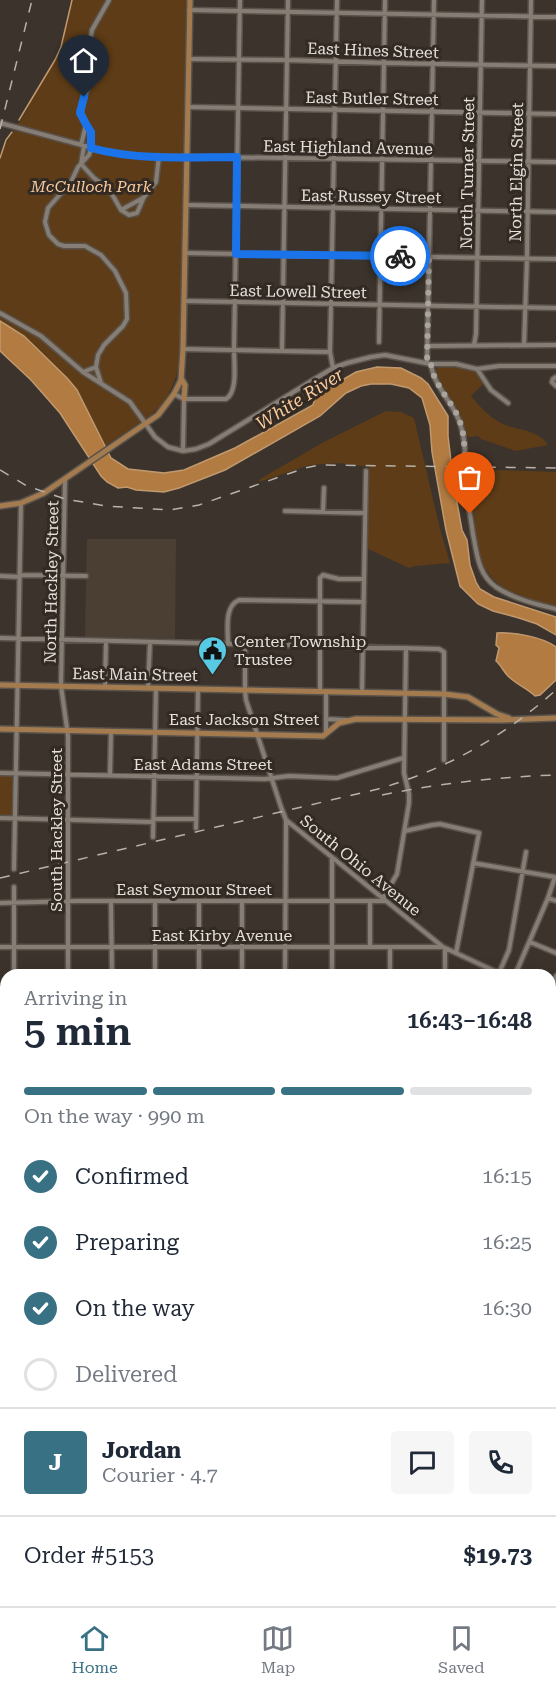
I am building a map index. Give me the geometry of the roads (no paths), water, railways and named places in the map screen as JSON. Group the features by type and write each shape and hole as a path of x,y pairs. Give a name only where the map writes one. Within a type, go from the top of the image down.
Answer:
{"main road":[{"path":"0,506 21,503 45,493 145,424 162,410 174,394 181,378 190,0"},
{"path":"181,378 185,390 184,399"},
{"name":"East Main Street","path":"0,685 444,694 465,696 497,714 516,719"},
{"path":"484,707 484,720"},
{"name":"East Jackson Street","path":"0,729 321,736 339,723 350,720 556,718"}],"street":[{"path":"101,383 96,367 102,348 128,319 126,293 116,271 101,255 85,246 58,244 49,235 45,222 48,208 66,188 89,155 91,132 80,110 92,76 89,41 93,27 109,0"},
{"path":"174,394 184,399 226,399 232,394 235,372 240,0"},
{"path":"282,351 288,0"},
{"path":"333,369 330,352 337,0"},
{"path":"379,342 385,0"},
{"path":"434,0 429,208 429,364 462,430 466,490 480,568 488,580 502,591 527,602 556,609"},
{"name":"North Turner Street","path":"474,345 477,306 482,0"},
{"name":"North Elgin Street","path":"524,345 531,0"},
{"path":"189,10 556,17"},
{"name":"East Hines Street","path":"189,59 556,66"},
{"name":"East Butler Street","path":"188,107 556,114"},
{"name":"East Highland Avenue","path":"0,123 91,148 124,154 187,157 556,162"},
{"path":"86,124 81,164 109,189 121,210 126,214 135,215 144,197 156,182 159,156"},
{"path":"121,210 144,197"},
{"name":"East Russey Street","path":"186,205 556,212"},
{"path":"185,253 556,259"},
{"name":"East Lowell Street","path":"184,302 556,308"},
{"path":"0,313 41,336 83,372 134,405 155,437 172,450 196,450 209,444 333,369 355,360 395,356 429,364 456,364 477,369 500,366 556,366 556,377 552,382 556,386"},
{"path":"428,346 556,345"},
{"path":"183,349 330,352"},
{"path":"83,372 96,367"},
{"path":"477,369 491,390 508,403"},
{"path":"183,451 184,399"},
{"path":"362,693 366,471"},
{"name":"North Hackley Street","path":"61,686 66,478"},
{"path":"323,512 324,488"},
{"path":"14,869 21,503"},
{"path":"285,511 366,513"},
{"path":"0,576 86,576"},
{"path":"326,734 320,646 321,576 364,579"},
{"path":"228,644 230,608 235,602 242,600 364,602"},
{"path":"0,638 441,650 444,655 444,760"},
{"path":"105,687 106,641"},
{"path":"148,687 150,642"},
{"name":"South Ohio Avenue","path":"245,644 244,690 286,820 444,947"},
{"path":"385,900 397,874 410,797 403,758 406,648"},
{"name":"South Hackley Street","path":"61,686 67,730 68,969"},
{"path":"153,837 156,688"},
{"path":"196,828 198,689"},
{"path":"326,719 350,720"},
{"path":"110,775 111,731"},
{"name":"East Adams Street","path":"0,773 272,779 289,776 337,778 403,758"},
{"path":"0,818 196,819"},
{"path":"285,969 286,820"},
{"path":"405,831 440,824 479,833 456,953"},
{"path":"503,969 509,950 526,852"},
{"path":"332,857 332,969"},
{"path":"473,863 555,877 518,969"},
{"path":"14,886 14,969"},
{"path":"548,897 556,901"},
{"name":"East Seymour Street","path":"0,903 385,900"},
{"path":"111,901 112,969"},
{"path":"155,901 155,969"},
{"path":"199,901 199,969"},
{"path":"242,901 242,969"},
{"path":"370,901 370,947"},
{"path":"426,947 432,943 431,937"},
{"path":"530,942 556,953"},
{"name":"East Kirby Avenue","path":"0,947 444,947"},
{"path":"390,947 390,969"},
{"path":"445,969 444,947 490,969"}],"waterway":[{"path":"19,120 61,47 72,0"},
{"path":"0,158 6,140 12,132"}],"railway":[{"path":"0,129 32,0"},
{"path":"0,470 27,486 65,499 106,506 170,510 199,505 319,465 556,468"},
{"path":"0,878 378,789 403,781 473,750 515,723 556,690"},
{"path":"382,795 469,781 556,775"}],"place":[{"name":"Center Township Trustee","path":"213,676"}],"park label":[{"name":"McCulloch Park","path":"91,186"}],"water label":[{"name":"White River","path":"300,399"}]}
